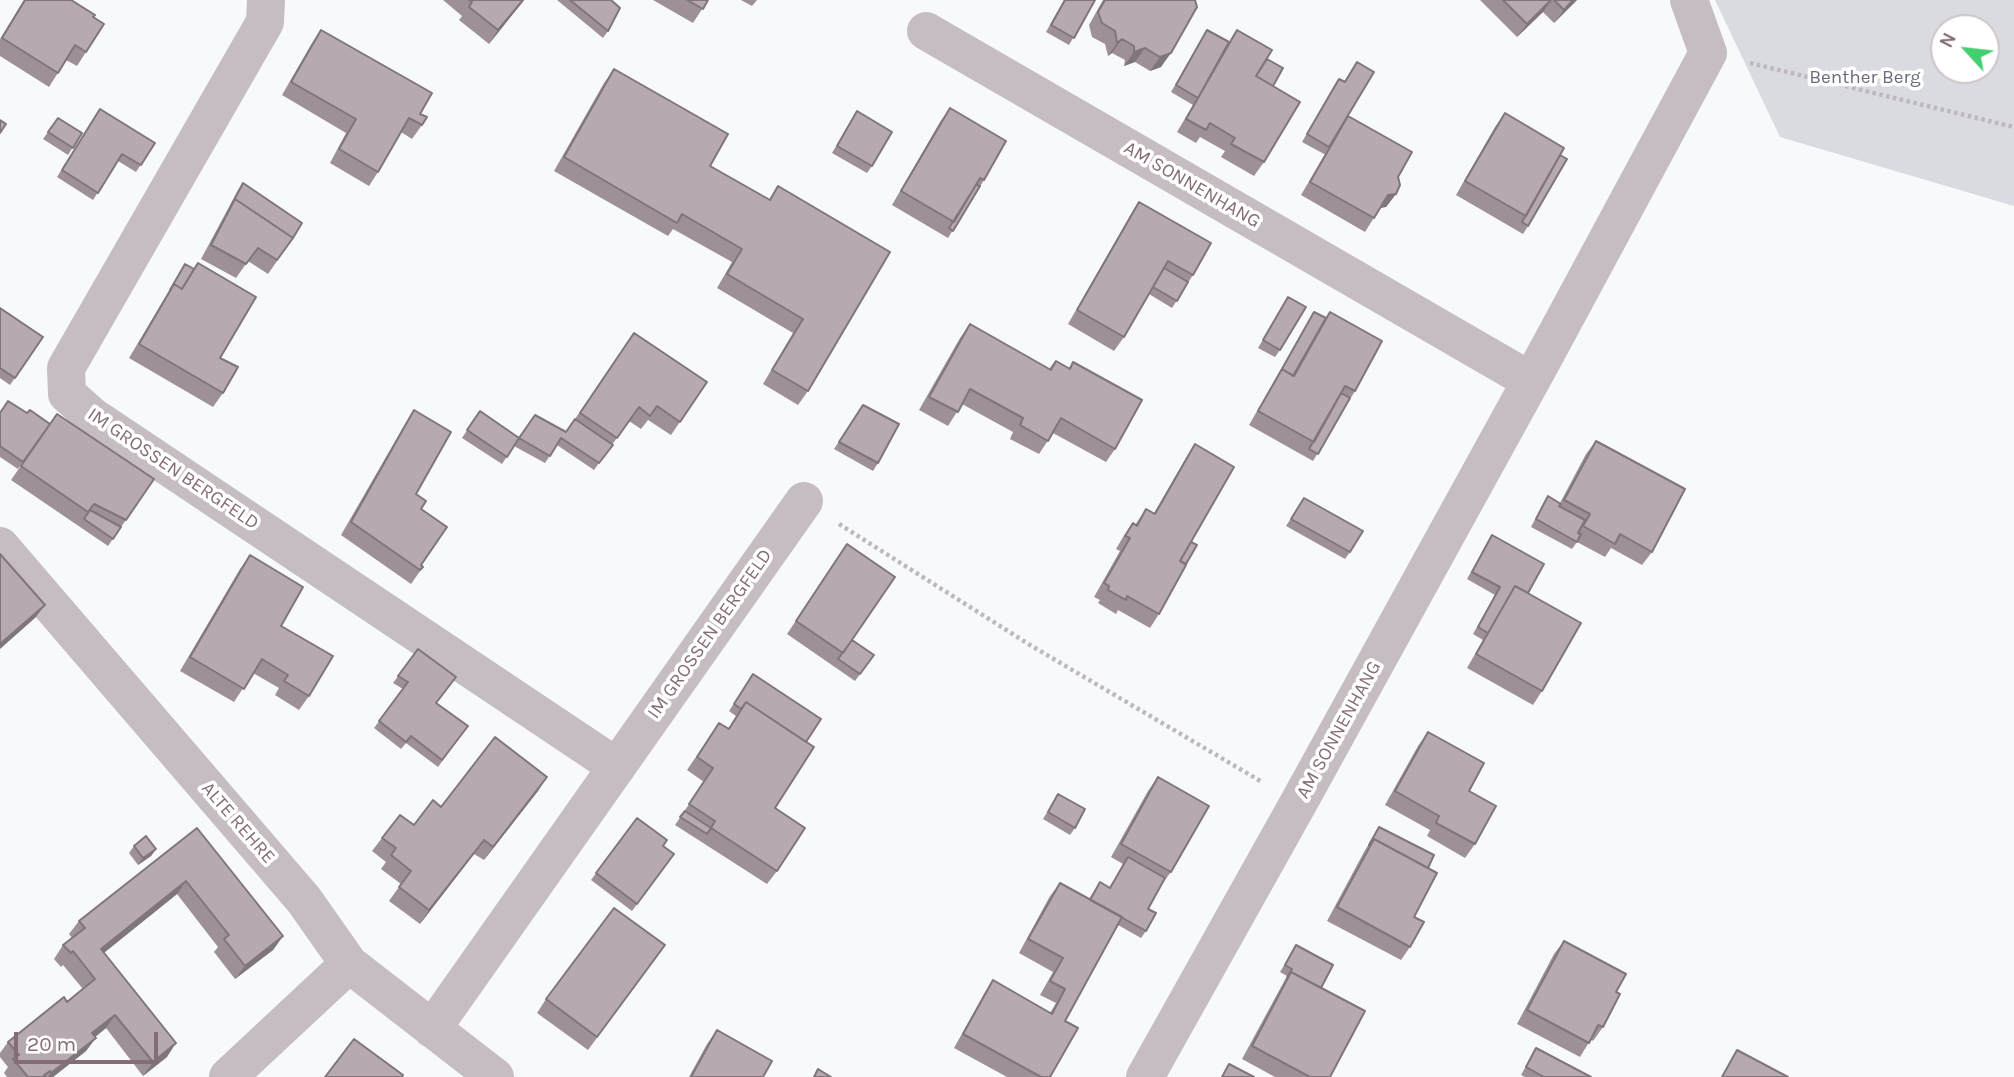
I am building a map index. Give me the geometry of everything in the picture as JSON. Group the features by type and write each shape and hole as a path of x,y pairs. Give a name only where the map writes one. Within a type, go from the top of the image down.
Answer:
{"street":[{"name":"IM GROSSEN BERGFELD","path":"266,0 265,22 66,368 67,394 92,416 617,767"},
{"path":"1689,0 1708,53"},
{"name":"AM SONNENHANG","path":"926,31 1531,381"},
{"name":"AM SONNENHANG","path":"1145,1077 1299,803 1708,53"},
{"name":"IM GROSSEN BERGFELD","path":"432,1030 804,501"},
{"name":"ALTE REHRE","path":"0,546 304,900 349,964 495,1077"},
{"path":"228,1077 349,964"}],"path":[{"path":"1708,53 2014,127"},
{"path":"804,501 1030,645 1247,775 1299,803"}],"green space":[{"name":"Benther Berg","path":"1715,0 2014,0 2014,206 1780,137"}],"building":[{"path":"25,0 71,0 104,24 86,52 75,45 58,73 2,38"},
{"path":"469,0 523,0 498,30 469,7 472,2"},
{"path":"570,0 611,0 620,8 608,31"},
{"path":"687,0 708,0 703,9"},
{"path":"1065,0 1095,0 1074,38 1051,25"},
{"path":"1105,0 1195,0 1197,7 1171,53 1160,57 1145,48 1134,52 1134,46 1122,39 1117,43 1115,31 1102,23 1098,12"},
{"path":"1503,0 1551,0 1527,24"},
{"path":"1554,0 1573,0 1564,10"},
{"path":"321,30 432,93 420,114 427,117 422,125 409,118 378,172 339,149 356,119 291,82"},
{"path":"1207,30 1229,42 1198,98 1176,85"},
{"path":"1237,30 1272,50 1256,76 1300,102 1264,162 1231,144 1235,138 1210,123 1206,130 1186,119"},
{"path":"1267,59 1283,68 1273,86 1256,76"},
{"path":"1357,62 1374,72 1329,147 1307,134 1339,79 1345,82"},
{"path":"614,69 728,134 710,166 770,200 778,186 890,252 808,391 772,370 803,319 727,274 742,249 682,214 677,223 564,157"},
{"path":"950,108 1006,141 984,180 980,178 954,222 901,191"},
{"path":"100,109 155,143 141,165 122,154 98,193 62,170"},
{"path":"857,111 892,132 872,166 837,146"},
{"path":"1505,113 1564,148 1526,216 1465,181"},
{"path":"1348,116 1412,152 1398,177 1400,185 1396,194 1388,195 1374,218 1310,182"},
{"path":"58,118 82,133 73,148 48,132"},
{"path":"0,120 6,124 0,133"},
{"path":"1560,155 1567,159 1528,226 1522,222"},
{"path":"243,183 302,223 293,238 235,199 231,206"},
{"path":"976,185 980,186 953,231 949,228"},
{"path":"235,199 293,238 277,260 258,248 246,264 211,245"},
{"path":"1139,202 1211,243 1193,275 1168,261 1124,337 1077,310"},
{"path":"198,263 256,297 220,358 238,367 223,393 139,344 174,284 182,289"},
{"path":"185,264 194,269 182,289 174,284 170,290"},
{"path":"1164,268 1188,282 1177,301 1153,287"},
{"path":"1288,297 1306,307 1280,350 1263,340"},
{"path":"0,308 43,337 15,378 0,368"},
{"path":"1314,312 1326,318 1293,376 1282,369 1278,376"},
{"path":"1330,312 1382,341 1355,391 1345,386 1314,442 1258,411 1282,369 1294,376"},
{"path":"970,324 1051,370 1056,361 1070,369 1073,362 1142,400 1115,449 1061,418 1048,441 1020,425 1023,418 970,389 958,412 929,397"},
{"path":"634,333 707,382 680,422 657,406 650,416 639,407 617,438 580,413"},
{"path":"1341,393 1350,398 1318,454 1309,449"},
{"path":"8,401 27,413 30,410 50,424 23,462 0,446 0,413"},
{"path":"863,405 899,424 878,463 839,442"},
{"path":"414,410 451,432 416,494 426,501 421,509 447,527 420,570 351,522"},
{"path":"480,411 519,438 507,457 467,430"},
{"path":"57,414 154,479 126,520 94,504 88,512 21,466"},
{"path":"535,415 566,432 575,419 613,445 599,463 561,438 550,456 519,438"},
{"path":"1596,441 1685,489 1652,552 1620,534 1615,544 1583,526 1590,514 1564,500"},
{"path":"1195,444 1234,467 1180,561 1186,565 1159,614 1127,596 1126,600 1108,590 1109,586 1104,583 1130,538 1125,536 1133,523 1137,526 1146,509 1155,514"},
{"path":"1548,496 1561,504 1559,506 1585,520 1578,533 1581,534 1577,542 1536,519"},
{"path":"1304,498 1363,531 1350,552 1291,519"},
{"path":"90,510 121,527 113,539 84,519"},
{"path":"1492,535 1544,564 1528,593 1515,586 1488,633 1478,627 1500,587 1472,572"},
{"path":"1191,542 1197,545 1186,564 1180,561"},
{"path":"847,544 895,577 843,653 796,621"},
{"path":"0,554 45,605 0,644"},
{"path":"250,555 303,587 281,626 333,656 309,696 284,681 288,675 262,659 244,689 190,657"},
{"path":"1515,586 1581,623 1542,691 1476,654"},
{"path":"852,640 874,655 860,674 838,659"},
{"path":"418,649 456,677 436,703 468,726 442,760 411,736 406,742 379,721 408,682 398,676"},
{"path":"753,674 821,719 806,742 746,702 741,709 734,704"},
{"path":"746,702 814,747 775,808 805,828 777,871 711,828 715,821 689,804 713,768 697,757 719,723 729,729"},
{"path":"1428,732 1484,763 1469,791 1496,806 1475,844 1436,823 1439,816 1395,791"},
{"path":"495,737 547,777 493,847 484,840 429,910 399,887 411,871 391,855 396,848 382,838 400,815 414,825 433,800 441,807"},
{"path":"1158,777 1209,806 1171,872 1121,844"},
{"path":"1058,794 1085,809 1075,828 1048,812"},
{"path":"685,811 711,828 707,834 680,817"},
{"path":"637,818 667,840 663,846 674,854 637,904 596,873"},
{"path":"1379,827 1434,855 1428,868 1374,839 1369,845"},
{"path":"197,828 283,936 245,966 224,939 229,935 186,881 101,949 176,1043 153,1062 115,1015 92,1033 96,1038 51,1073 50,1071 44,1075 46,1077 28,1077 13,1059 19,1055 8,1042 64,997 67,1002 95,979 73,951 71,953 63,945 85,928 79,921"},
{"path":"146,836 156,849 143,858 134,846"},
{"path":"1374,839 1437,873 1414,917 1424,922 1410,947 1337,907"},
{"path":"1128,857 1165,878 1148,909 1156,913 1146,931 1090,900 1100,882 1110,888"},
{"path":"1060,883 1122,917 1065,1021 1078,1028 1050,1077 1041,1077 963,1034 993,980 1052,1014 1065,989 1050,981 1063,958 1028,939"},
{"path":"614,908 665,945 597,1037 546,999"},
{"path":"1564,941 1626,974 1616,992 1620,994 1603,1027 1598,1025 1589,1043 1527,1010"},
{"path":"1296,945 1333,965 1321,988 1291,972 1287,978 1292,969 1285,965"},
{"path":"1291,972 1365,1011 1330,1077 1310,1077 1252,1046"},
{"path":"717,1030 772,1061 763,1077 691,1077"},
{"path":"354,1039 403,1075 402,1077 325,1077"},
{"path":"1536,1048 1591,1077 1544,1077 1526,1067"},
{"path":"1737,1050 1788,1077 1722,1077"},
{"path":"1229,1064 1254,1077 1222,1077"},
{"path":"818,1069 831,1077 814,1077"}]}
